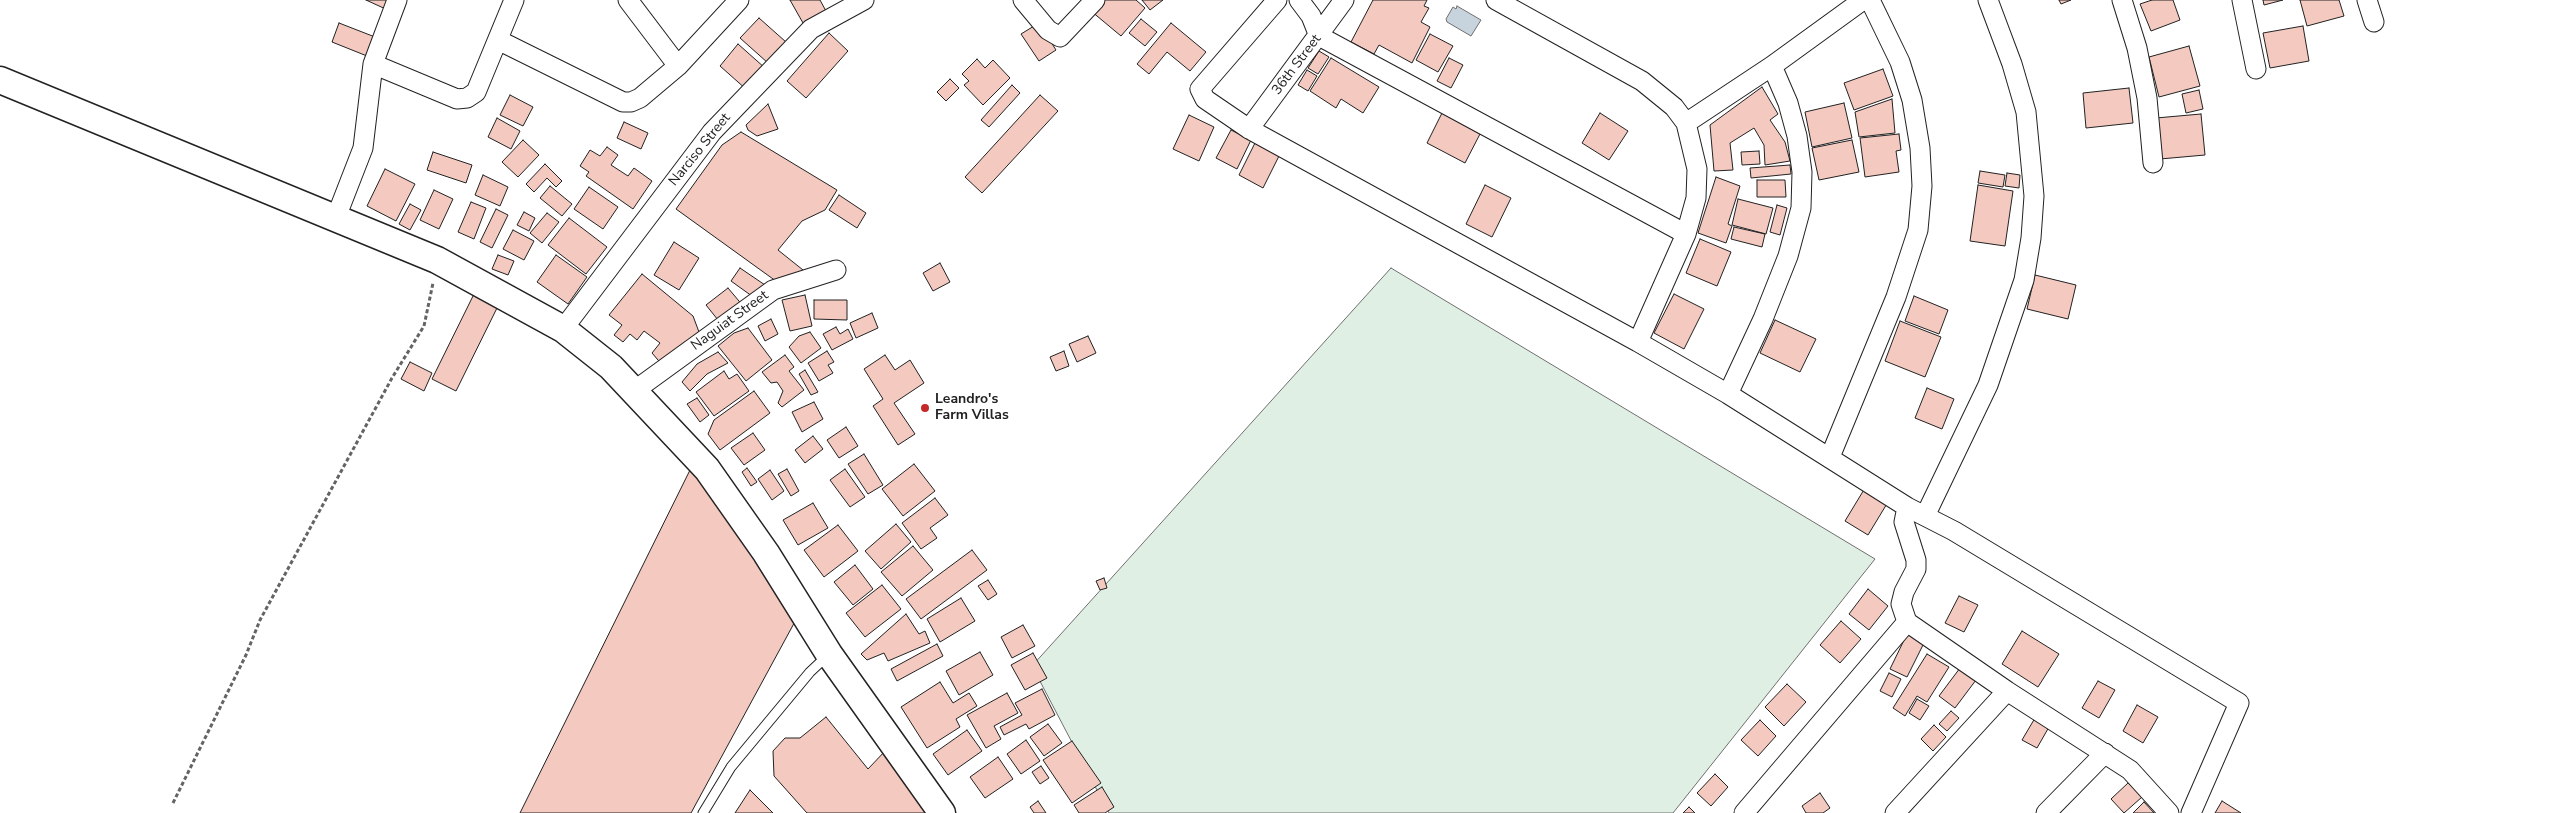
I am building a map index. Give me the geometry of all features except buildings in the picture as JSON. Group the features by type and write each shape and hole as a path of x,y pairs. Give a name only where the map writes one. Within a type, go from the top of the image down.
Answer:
{"street":[{"path":"335,220 363,148 373,64 397,0"},
{"path":"373,64 456,99 467,98 476,92 514,0"},
{"path":"628,0 678,66"},
{"path":"498,40 623,102 640,98 678,66 739,0"},
{"name":"Narciso Street","path":"563,329 712,132 811,29 864,0"},
{"path":"1023,0 1048,30 1060,37 1095,0"},
{"path":"1277,0 1200,90 1205,99 1249,129 1638,342 1728,394 1907,506 1926,514 2239,703 2191,813"},
{"path":"1299,0 1311,16 1319,36 1686,234"},
{"name":"36th Street","path":"1249,129 1344,0"},
{"path":"1496,0 1642,81 1674,107 1686,124 1697,169 1696,198 1686,234 1638,342"},
{"path":"1686,124 1772,66 1863,0"},
{"path":"1830,458 1896,297 1918,230 1922,186 1920,148 1912,100 1900,62 1870,0"},
{"path":"1926,514 1988,385 2024,280 2032,238 2034,196 2026,112 2012,64 1988,0"},
{"path":"2122,0 2137,48 2147,98 2153,163"},
{"path":"2242,0 2256,69"},
{"path":"2367,0 2374,22"},
{"path":"1728,394 1763,319 1788,256 1801,208 1802,172 1797,136 1788,103 1772,66"},
{"path":"0,80 335,220 437,260 563,329 611,367 707,469 766,554 829,654 942,813"},
{"name":"Naguiat Street","path":"634,391 773,290 836,270"},
{"path":"1907,506 1904,522 1916,560 1916,569 1904,592 1901,604 1908,622 2007,691 2130,770 2169,813"},
{"path":"1754,809 1908,622"},
{"path":"1895,813 2007,691"},
{"path":"2046,813 2105,753"}],"lane":[{"path":"703,813 731,767 810,672 829,654"}],"path":[{"path":"174,803 246,655 260,620 392,378 424,326 437,260"}],"green space":[{"path":"1391,268 1875,559 1673,813 1109,813 1032,666"}],"shaded area":[{"path":"1457,6 1481,20 1471,36 1447,22 1446,19 1453,7 1456,9"}],"place":[{"name":"Leandro's Farm Villas","path":"925,408"}]}
